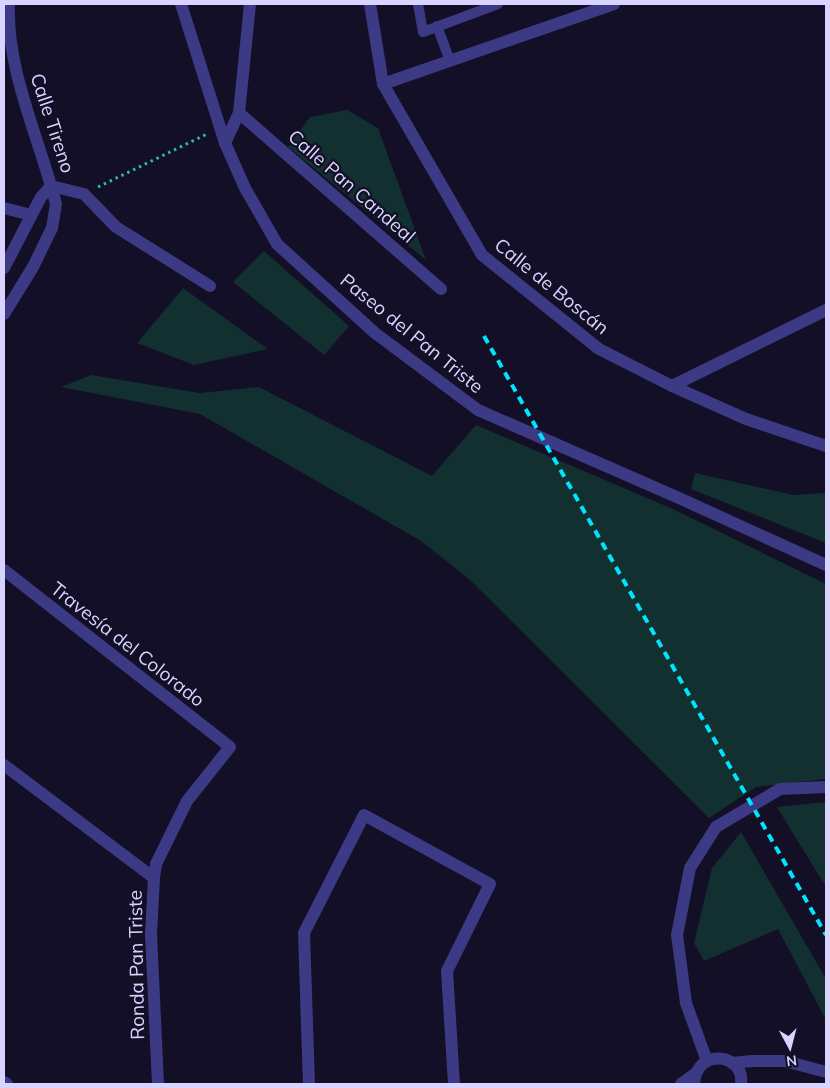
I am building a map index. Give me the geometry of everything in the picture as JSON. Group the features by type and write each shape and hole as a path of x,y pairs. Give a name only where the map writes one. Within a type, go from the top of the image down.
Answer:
{"street":[{"name":"Calle Tireno","path":"8,4 8,24 14,62 51,186 84,194 116,227 210,286"},
{"name":"Paseo del Pan Triste","path":"181,4 225,144 245,188 277,244 376,333 478,410 679,498 826,566"},
{"path":"225,144 239,113 250,4"},
{"name":"Calle de Boscán","path":"370,4 383,84 482,255 599,350 672,386 746,418 826,446"},
{"path":"383,84 614,4"},
{"name":"Calle Pan Candeal","path":"239,113 441,288"},
{"path":"4,268 41,197 51,186"},
{"path":"5,310 33,267 52,228 56,204 51,186"},
{"path":"4,208 31,215"},
{"path":"672,386 826,310"},
{"name":"Travesía del Colorado","path":"4,570 230,747"},
{"name":"Ronda Pan Triste","path":"158,1084 151,934 156,864 187,800 230,747"},
{"path":"4,765 154,878"},
{"path":"706,1061 686,1003 677,935 690,868 716,827 780,789 826,787"},
{"path":"309,1084 304,933 364,814 490,884 447,971 454,1084"},
{"path":"681,1084 695,1079 699,1067 706,1061 715,1058 724,1059 732,1063 739,1071 741,1084"},
{"path":"732,1063 785,1061 826,1072"}],"lane":[{"path":"418,4 423,32 498,4"},
{"path":"437,26 450,61"}],"path":[{"path":"84,194 220,128"}],"green space":[{"path":"347,110 378,128 426,260 288,147 310,117"},
{"path":"264,251 349,326 324,355 233,282"},
{"path":"183,288 268,349 194,365 137,343"},
{"path":"91,375 200,393 259,387 432,476 476,425 673,509 826,584 826,779 756,787 709,818 469,579 421,541 200,414 61,387"},
{"path":"695,473 793,495 826,493 826,543 691,489"},
{"path":"826,802 826,887 777,807"},
{"path":"741,832 826,979 826,1020 778,929 704,961 694,943 712,868"}],"railway":[{"path":"484,336 826,935"}]}
